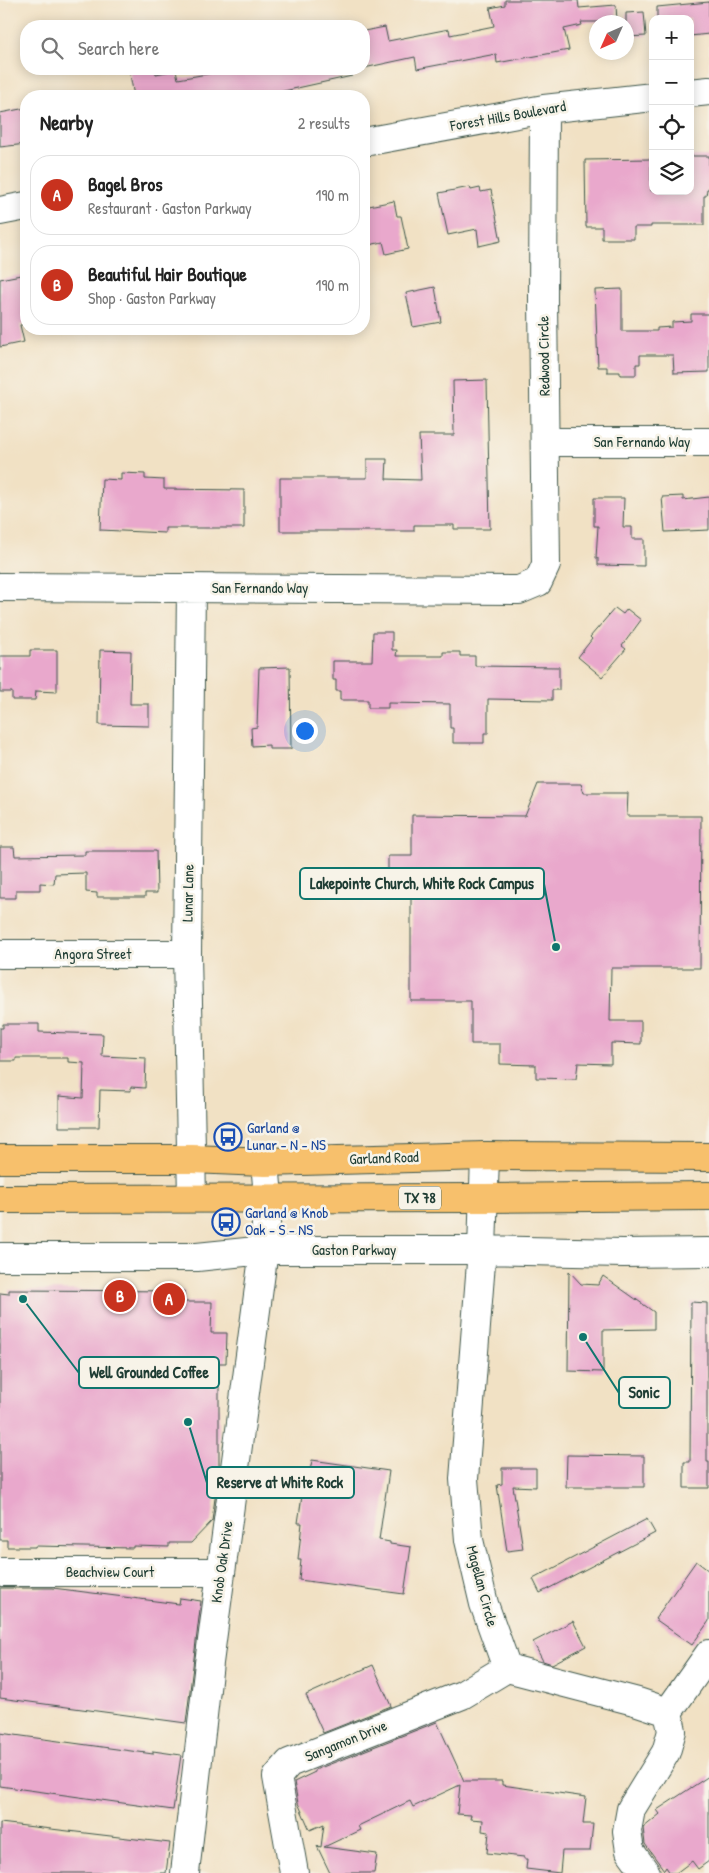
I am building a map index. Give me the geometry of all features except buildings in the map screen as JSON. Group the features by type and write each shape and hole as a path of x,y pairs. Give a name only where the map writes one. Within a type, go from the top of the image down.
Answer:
{"main road":[{"name":"Garland Road","path":"0,1160 192,1159 265,1162 484,1156 709,1157"},
{"name":"TX 78","path":"0,1199 709,1196"}],"street":[{"path":"694,92 709,90"},
{"name":"Forest Hills Boulevard","path":"370,141 544,109 649,97"},
{"name":"Redwood Circle","path":"519,590 538,582 546,565 543,299 544,109"},
{"path":"0,211 20,207"},
{"name":"San Fernando Way","path":"545,442 709,442"},
{"name":"San Fernando Way","path":"0,587 519,590"},
{"name":"Lunar Lane","path":"191,588 187,954 192,1198"},
{"name":"Angora Street","path":"0,954 187,954"},
{"name":"Magellan Circle","path":"484,1156 482,1250 464,1479 469,1540 484,1604 507,1668"},
{"name":"Knob Oak Drive","path":"185,1873 209,1663 264,1250 268,1198 265,1162"},
{"name":"Gaston Parkway","path":"0,1257 198,1257 264,1250 709,1252"},
{"name":"Beachview Court","path":"0,1572 221,1572"},
{"path":"646,1873 630,1852 627,1831 631,1809 666,1752 672,1731 668,1712 709,1654"},
{"path":"507,1668 638,1702 668,1712"},
{"name":"Sangamon Drive","path":"294,1873 277,1776 289,1763 462,1695 507,1668"}],"place":[{"name":"Lakepointe Church, White Rock Campus","path":"556,947"},
{"name":"Garland @ Lunar - N - NS","path":"228,1137"},
{"name":"Garland @ Knob Oak - S - NS","path":"226,1222"},
{"name":"Beautiful Hair Boutique","path":"120,1296"},
{"name":"Well Grounded Coffee","path":"23,1299"},
{"name":"Bagel Bros","path":"169,1299"},
{"name":"Sonic","path":"583,1337"},
{"name":"Reserve at White Rock","path":"188,1422"}]}
